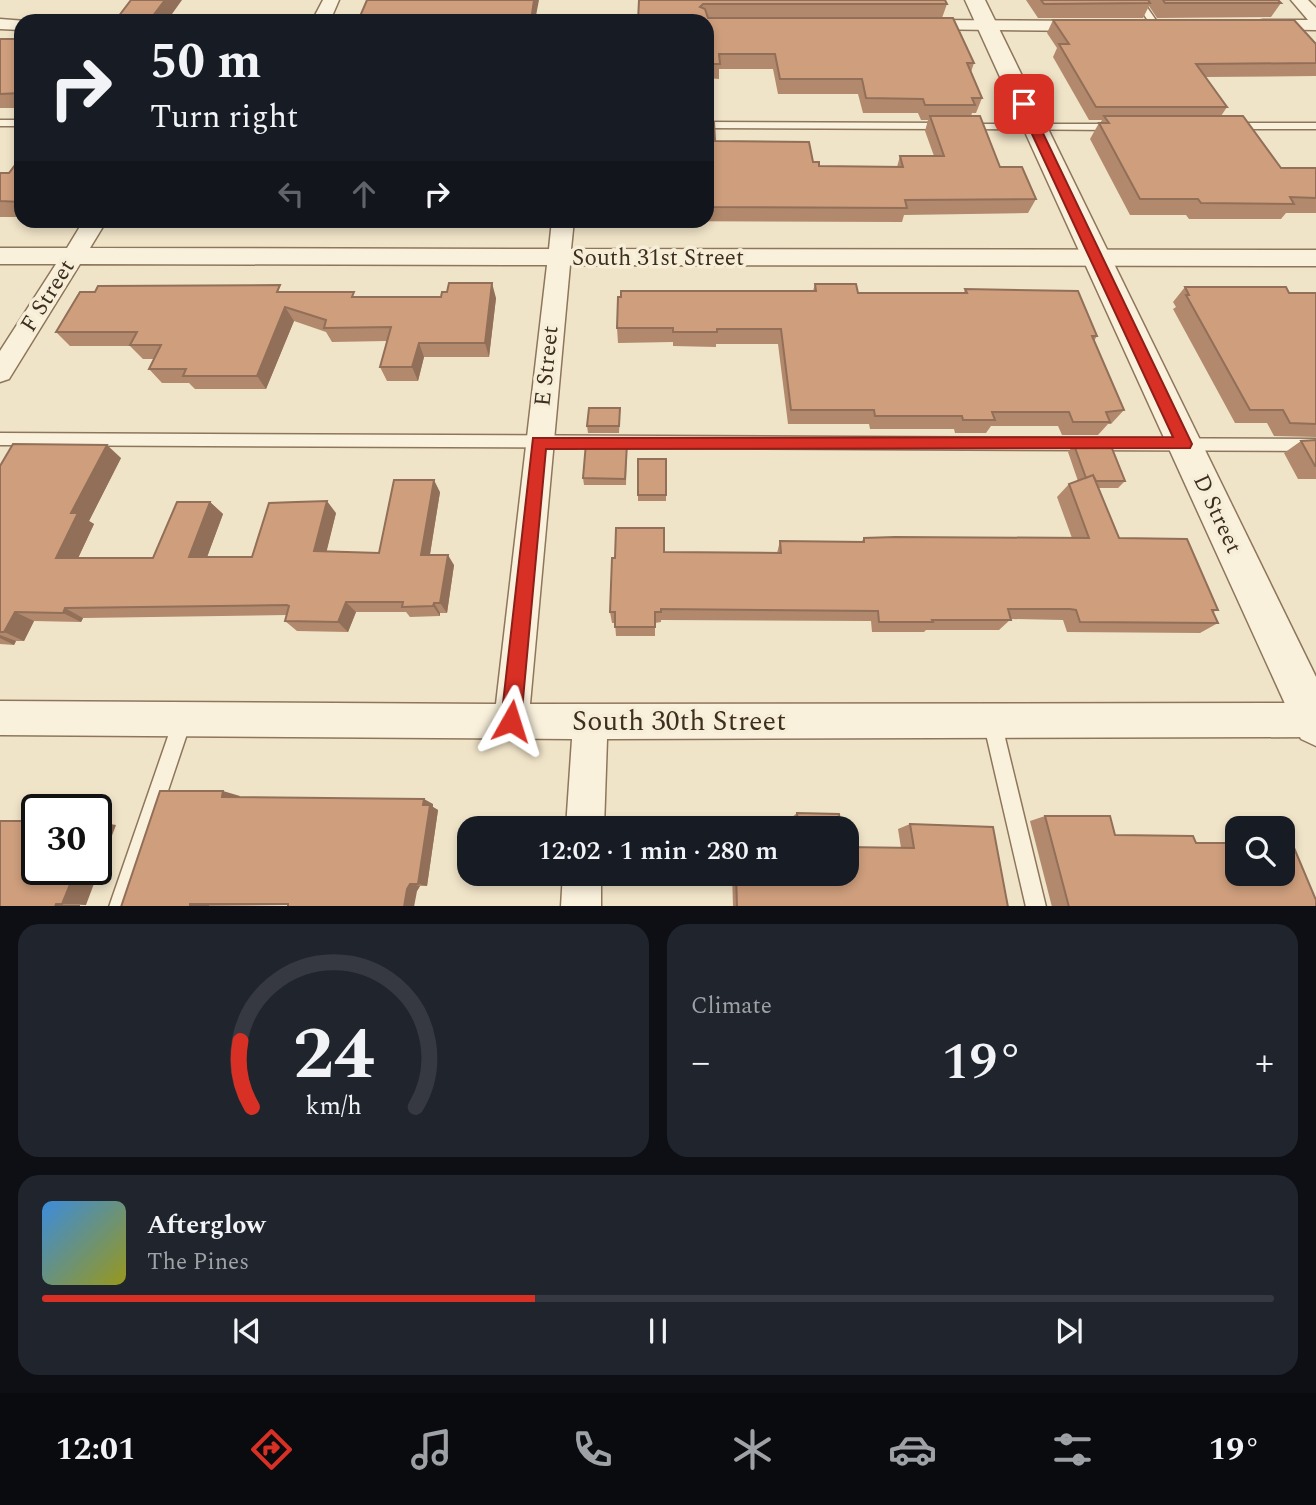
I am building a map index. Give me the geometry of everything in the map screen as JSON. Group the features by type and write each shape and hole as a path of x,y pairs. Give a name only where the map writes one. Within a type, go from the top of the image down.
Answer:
{"street":[{"name":"D Street","path":"975,0 1315,721"},
{"path":"1298,0 1316,18"},
{"path":"898,25 1102,26"},
{"path":"1250,26 1316,25"},
{"path":"1129,26 1163,26"},
{"name":"F Street","path":"0,372 91,228"},
{"name":"E Street","path":"511,721 562,228"},
{"name":"South 31st Street","path":"0,256 1316,258"},
{"name":"South 30th Street","path":"0,718 590,722 1315,721"},
{"path":"586,816 590,722"},
{"path":"580,906 581,886"}],"lane":[{"path":"1138,0 1163,26"},
{"path":"714,125 1129,127"},
{"path":"1223,127 1316,126"},
{"path":"0,439 1316,445"},
{"path":"119,906 183,719"},
{"path":"992,721 1036,906"}],"building":[{"path":"131,0 165,0 154,14 120,14"},
{"path":"367,0 534,0 532,14 361,14"},
{"path":"639,0 945,0 947,4 703,4 700,7 705,9 707,14 638,14"},
{"path":"1041,0 1148,0 1150,3 1044,4"},
{"path":"1163,0 1278,0 1281,3 1165,3"},
{"path":"714,18 953,18 974,63 967,63 982,98 972,98 975,105 925,105 923,99 866,98 862,79 780,79 775,54 719,54 720,64 714,64"},
{"path":"1053,20 1294,20 1316,44 1316,63 1196,64 1227,107 1096,107 1059,44 1069,44"},
{"path":"0,39 14,39 14,93 0,94"},
{"path":"930,116 980,116 1000,167 1022,167 1036,199 905,200 907,208 714,207 714,122 715,141 809,142 813,162 819,162 819,166 903,167 900,156 944,156"},
{"path":"1104,116 1243,116 1281,168 1316,168 1316,198 1290,197 1294,204 1140,199 1099,123 1109,123"},
{"path":"14,166 14,202 0,201 0,173 9,173"},
{"path":"449,283 492,283 485,343 419,343 412,367 380,367 391,327 324,328 326,320 285,307 257,376 183,376 186,369 149,369 161,345 130,345 137,332 56,332 80,292 95,292 98,286 280,285 277,292 354,292 352,297 441,297 442,292 447,292"},
{"path":"815,284 856,284 858,293 967,293 965,289 1078,291 1097,336 1092,336 1124,410 1106,412 1110,422 1073,422 1069,412 992,412 995,420 963,420 962,416 875,416 874,410 791,410 781,329 673,332 673,328 617,328 618,297 621,297 621,291 816,291"},
{"path":"1185,287 1286,287 1289,293 1316,293 1316,424 1290,423 1283,410 1250,410 1186,295 1189,295"},
{"path":"589,408 620,408 619,426 587,426"},
{"path":"1316,440 1316,466 1315,466 1301,441"},
{"path":"586,443 627,444 625,479 583,478"},
{"path":"13,444 107,445 71,513 78,513 56,558 153,558 177,502 210,502 189,557 252,557 269,503 327,501 314,551 379,553 394,480 434,480 421,555 448,555 440,603 434,603 433,606 402,607 403,602 346,602 338,622 285,621 289,606 287,605 65,608 63,613 15,612 4,632 0,632 0,466"},
{"path":"1074,445 1111,446 1125,481 1096,481 1093,475 1086,478"},
{"path":"638,459 666,459 666,495 638,495"},
{"path":"1093,475 1119,538 1187,539 1218,610 1212,610 1218,623 1080,622 1076,610 1070,609 1008,609 1011,620 879,622 878,611 661,609 661,612 655,612 655,627 615,627 615,612 610,612 616,528 664,528 664,552 781,553 780,541 864,542 864,538 1089,538 1069,484"},
{"path":"160,791 223,791 222,797 424,799 423,805 430,805 418,884 410,884 404,906 121,906"},
{"path":"797,813 839,816 797,816"},
{"path":"1045,816 1110,816 1115,835 1193,836 1196,843 1225,843 1225,886 1295,886 1295,850 1316,900 1316,906 1069,906"},
{"path":"0,821 21,821 21,885 70,885 62,904 0,906"},
{"path":"910,824 993,827 1008,906 737,906 736,886 859,886 859,847 914,848"}],"route":[{"path":"511,721 539,443 1184,444 1024,104"}]}
